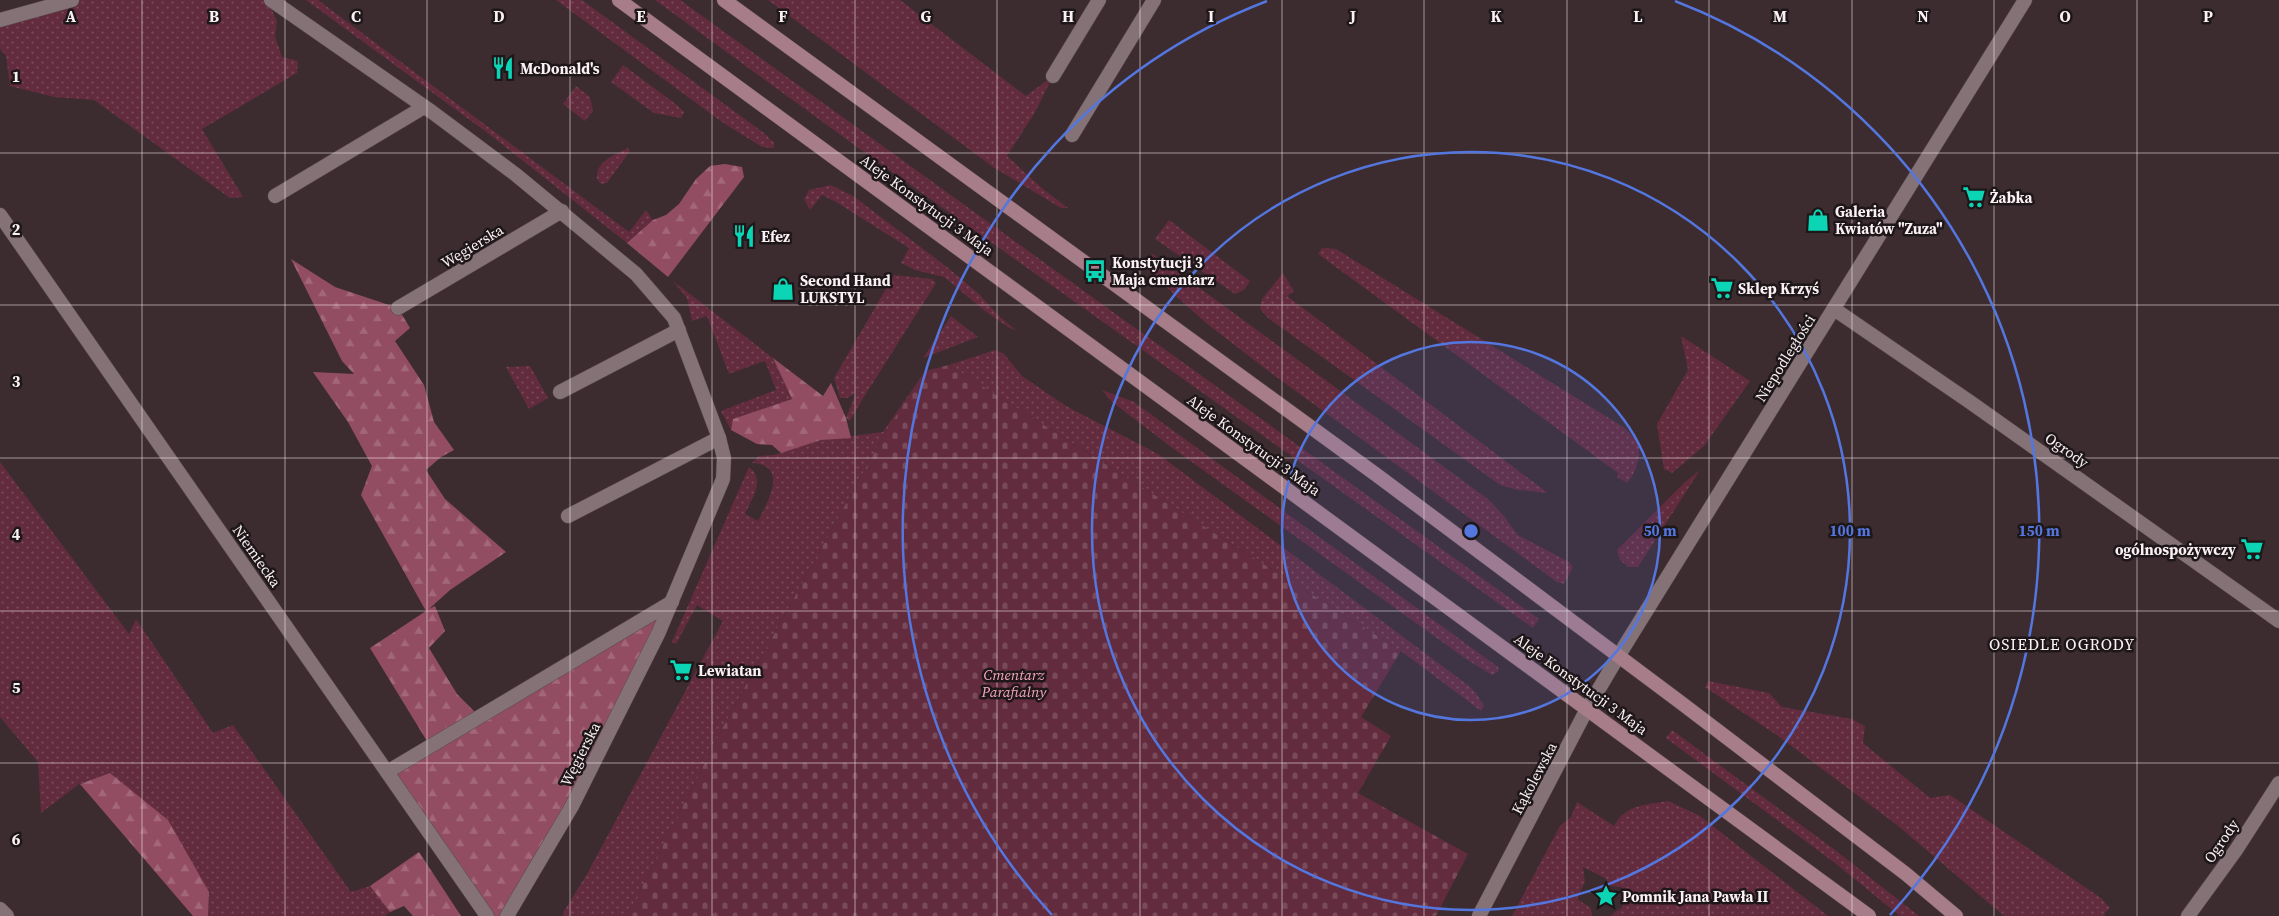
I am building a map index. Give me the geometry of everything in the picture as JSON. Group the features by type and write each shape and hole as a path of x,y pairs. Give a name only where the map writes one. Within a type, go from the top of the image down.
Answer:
{"main road":[{"name":"Aleje Konstytucji 3 Maja","path":"620,0 1869,916"},
{"path":"724,0 1378,476 1619,655 1898,868 1956,916"}],"street":[{"path":"0,20 72,0"},
{"name":"Węgierska","path":"271,0 424,107 515,174 636,274 674,318 719,438 724,458 723,479 658,634 572,806 507,916"},
{"path":"1053,76 1099,0"},
{"path":"1072,136 1154,0"},
{"name":"Niepodległości","path":"1619,655 2025,0"},
{"path":"275,196 424,107"},
{"name":"Węgierska","path":"398,308 562,211"},
{"name":"Niemiecka","path":"0,215 487,916"},
{"name":"Ogrody","path":"1834,309 1970,402 2279,620"},
{"path":"560,392 679,330"},
{"path":"568,516 719,438"},
{"path":"387,772 672,602"},
{"name":"Kąkolewska","path":"1479,916 1587,709 1619,655"},
{"name":"Ogrody","path":"2188,916 2236,850 2279,783"},
{"path":"0,910 7,916"}],"green space":[{"path":"72,0 267,0 277,21 275,36 282,57 298,61 297,73 202,129 243,197 230,198 94,100 54,97 10,86 6,56 0,49 0,20"},
{"path":"306,0 318,0 629,232 646,210 653,220 627,243 489,134"},
{"path":"556,0 582,0 764,133 774,143 774,148 762,147 722,122"},
{"path":"655,0 680,0 1539,619 1533,628 853,144"},
{"path":"768,0 900,0 1026,96 1053,76 1034,114 1007,156 1043,189 1068,208 1061,208 993,167"},
{"path":"623,65 677,105 684,112 681,118 654,113 611,82"},
{"path":"576,86 590,97 593,111 585,121 563,104"},
{"path":"628,148 630,151 607,183 601,184 597,179 599,168 607,159"},
{"path":"725,164 742,167 744,177 668,277 627,243 653,220 666,215 679,204 696,179 710,166"},
{"path":"831,185 853,196 947,267 979,294 1000,317 1017,331 985,311 944,277 915,270 901,263 909,248 836,202 822,195 810,210 804,199 809,190"},
{"path":"1169,220 1250,281 1244,290 1235,294 1155,239"},
{"path":"1322,248 1336,249 1625,428 1639,443 1637,464 1627,483 1617,477 1618,473 1318,254"},
{"path":"1153,254 1488,499 1518,535 1569,562 1573,567 1564,584 1557,582 1271,373 1206,323 1144,267"},
{"path":"291,259 335,287 398,308 410,328 395,341 424,385 434,422 454,450 441,457 426,470 445,499 506,552 450,590 429,609 435,606 445,631 429,648 457,694 479,716 672,602 507,916 487,916 387,772 430,746 370,648 426,611 361,495 372,466 348,422 313,372 354,374 342,361"},
{"path":"1283,273 1294,291 1287,296 1548,493 1518,490 1500,485 1268,318 1260,309 1262,299"},
{"path":"894,275 932,279 936,283 850,421 846,418 856,393 847,398 840,398 834,378"},
{"path":"673,281 773,358 792,399 733,419 731,430 721,411 776,390 765,361 729,374 707,316 692,321 687,298"},
{"path":"951,316 978,337 923,358"},
{"path":"1681,336 1750,381 1704,446 1672,473 1664,469 1657,424 1688,370"},
{"path":"995,350 1004,354 1022,376 1066,406 1158,454 1469,686 1484,706 1481,711 1401,651 949,365"},
{"path":"773,358 823,396 831,383 846,418 851,438 821,440 781,453 772,445 757,444 731,430 733,419 792,399"},
{"name":"Cmentarz Parafialny","path":"949,365 1401,651 1361,717 1391,736 1358,793 1468,854 1436,916 627,916 723,727 885,433 925,371"},
{"path":"530,366 548,398 529,409 506,367"},
{"path":"925,371 885,433 723,727 627,916 563,916 564,911 587,874 723,621 697,605 676,644 672,642 749,467 757,478 757,483 754,496 745,514 758,521 773,486 773,477 770,470 764,465 752,463 759,456 773,455 821,440 883,432"},
{"path":"1102,390 1134,402 1498,667 1499,671 1492,675 1466,659 1171,447 1111,401"},
{"path":"0,462 129,634 136,619 213,733 233,725 351,892 370,886 390,912 385,916 208,916 209,891 111,773 79,784 41,813 38,762 0,717"},
{"path":"1700,470 1638,567 1628,567 1620,560 1617,550 1685,482"},
{"path":"1708,681 1769,693 1782,707 1852,719 1865,726 1863,743 1930,798 1950,795 2101,898 2110,908 2104,914 2105,916 2004,916 1897,825 1778,736 1705,687"},
{"path":"1672,730 1835,850 1919,916 1900,916 1835,863 1666,738"},
{"path":"110,773 168,820 209,892 208,916 193,916 80,784"},
{"path":"1668,801 1700,816 1828,916 1611,916 1622,908 1626,893 1621,887 1611,886 1605,878 1583,867 1585,882 1577,899 1591,908 1592,916 1512,916 1560,826 1571,817 1577,802 1614,826 1624,813 1630,809"},
{"path":"419,852 461,916 413,916 404,906 390,912 370,886"}],"place":[{"name":"McDonald's","path":"503,68"},
{"name":"Żabka","path":"1974,197"},
{"name":"Galeria Kwiatów \"Zuza\"","path":"1818,220"},
{"name":"Efez","path":"744,236"},
{"name":"Konstytucji 3 Maja cmentarz","path":"1095,271"},
{"name":"Sklep Krzyś","path":"1722,288"},
{"name":"Second Hand LUKSTYL","path":"783,289"},
{"name":"ogólnospożywczy","path":"2252,549"},
{"name":"Lewiatan","path":"681,670"},
{"name":"Pomnik Jana Pawła II","path":"1606,896"}],"district":[{"name":"OSIEDLE OGRODY","path":"2062,644"}]}
